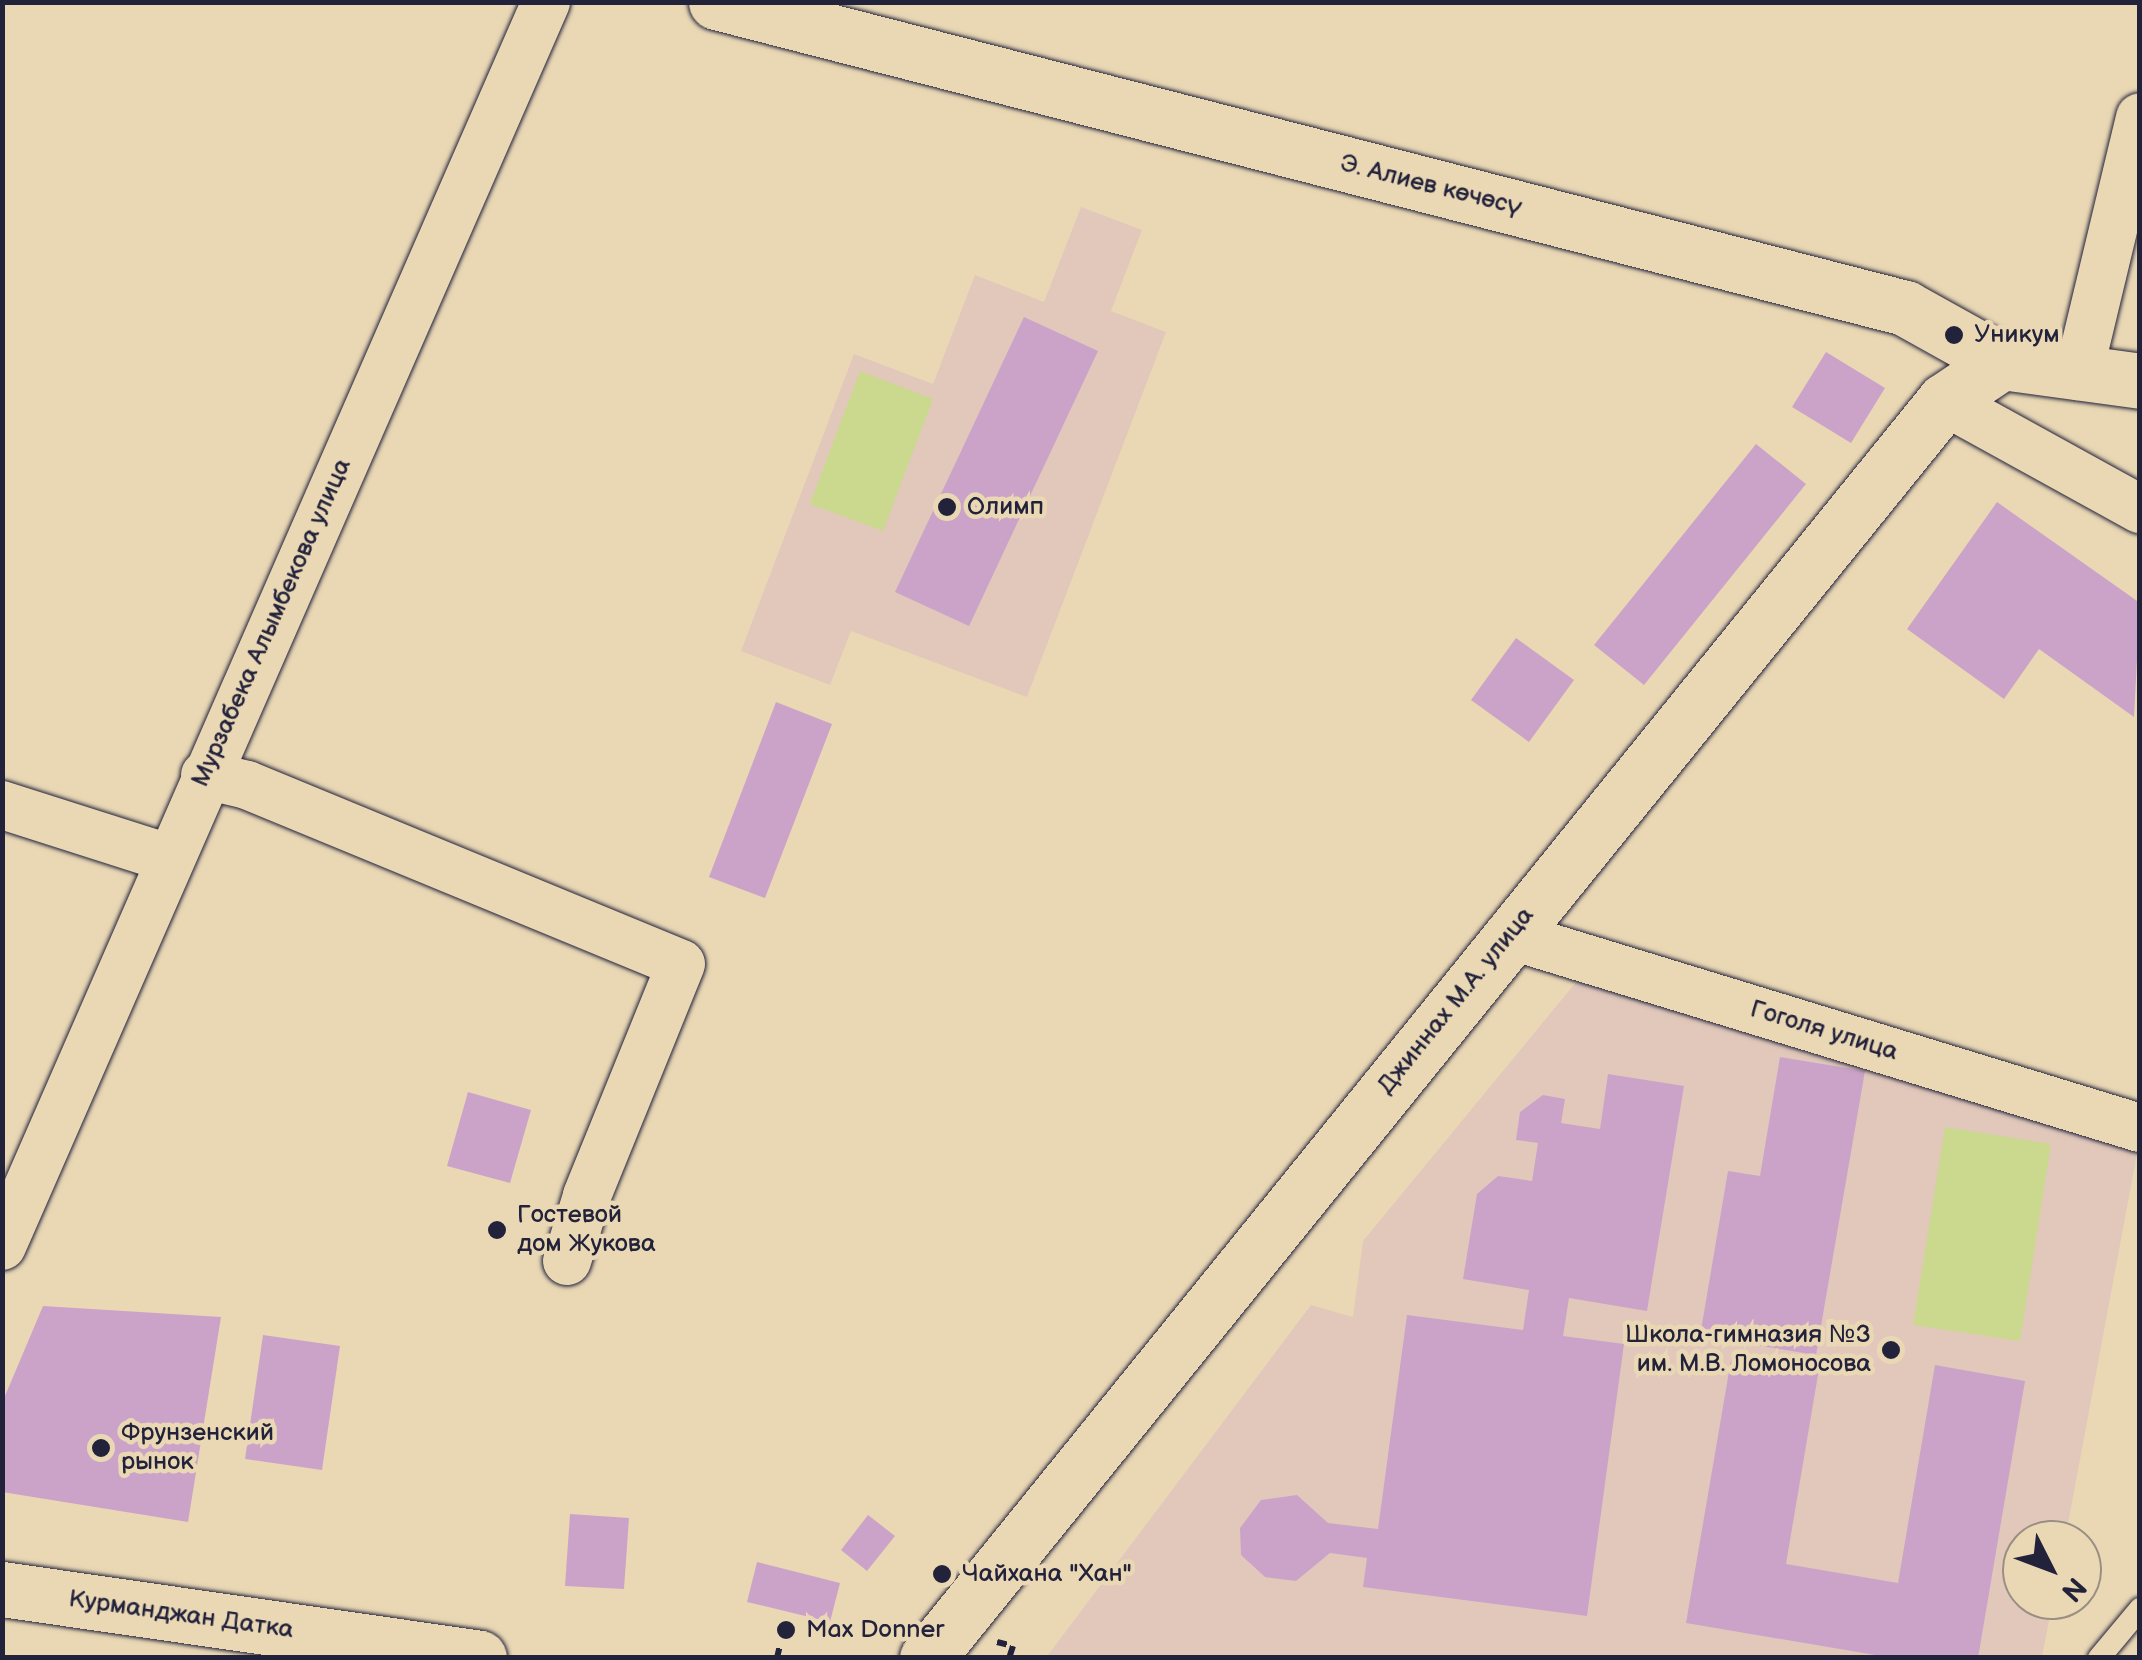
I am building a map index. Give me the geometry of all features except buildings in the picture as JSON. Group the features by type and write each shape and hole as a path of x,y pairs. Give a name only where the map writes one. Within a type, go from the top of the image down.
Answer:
{"main road":[{"name":"Э. Алиев көчөсү","path":"716,2 1906,308 2002,362 2078,376 2140,381"},
{"name":"Джиннах М.А. улица","path":"927,1658 1944,401 2002,362"},
{"name":"Курманджан Датка","path":"2,1590 479,1658"}],"street":[{"name":"Мурзабека Алымбекова улица","path":"2,1246 168,858 546,2"},
{"path":"2078,376 2140,117"},
{"path":"1944,401 2140,509"},
{"path":"205,775 247,785 681,964 587,1196 567,1261"},
{"path":"2,805 168,858"},
{"name":"Гоголя улица","path":"1509,934 2140,1128"}],"lane":[{"path":"2099,1658 2140,1609"}],"path":[{"path":"776,1658 781,1641"}],"shaded area":[{"name":"Олимп","path":"1081,207 1142,230 1111,311 1166,332 1027,697 851,631 830,685 741,651 854,354 933,384 975,275 1044,302"},
{"path":"1577,981 2139,1143 2069,1520 2002,1520 2002,1620 2049,1620 2042,1657 1048,1655 1311,1305 1353,1317 1363,1241"}],"green space":[{"path":"860,371 933,399 883,531 810,504"},
{"path":"1945,1127 2051,1144 2020,1341 1913,1325"}],"place":[{"name":"Уникум","path":"1954,335"},
{"name":"Олимп","path":"947,507"},
{"name":"Гостевой дом Жукова","path":"497,1230"},
{"name":"Школа-гимназия №3 им. М.В. Ломоносова","path":"1891,1350"},
{"name":"Фрунзенский рынок","path":"101,1448"},
{"name":"Чайхана \"Хан\"","path":"942,1574"},
{"name":"Max Donner","path":"786,1630"}]}
